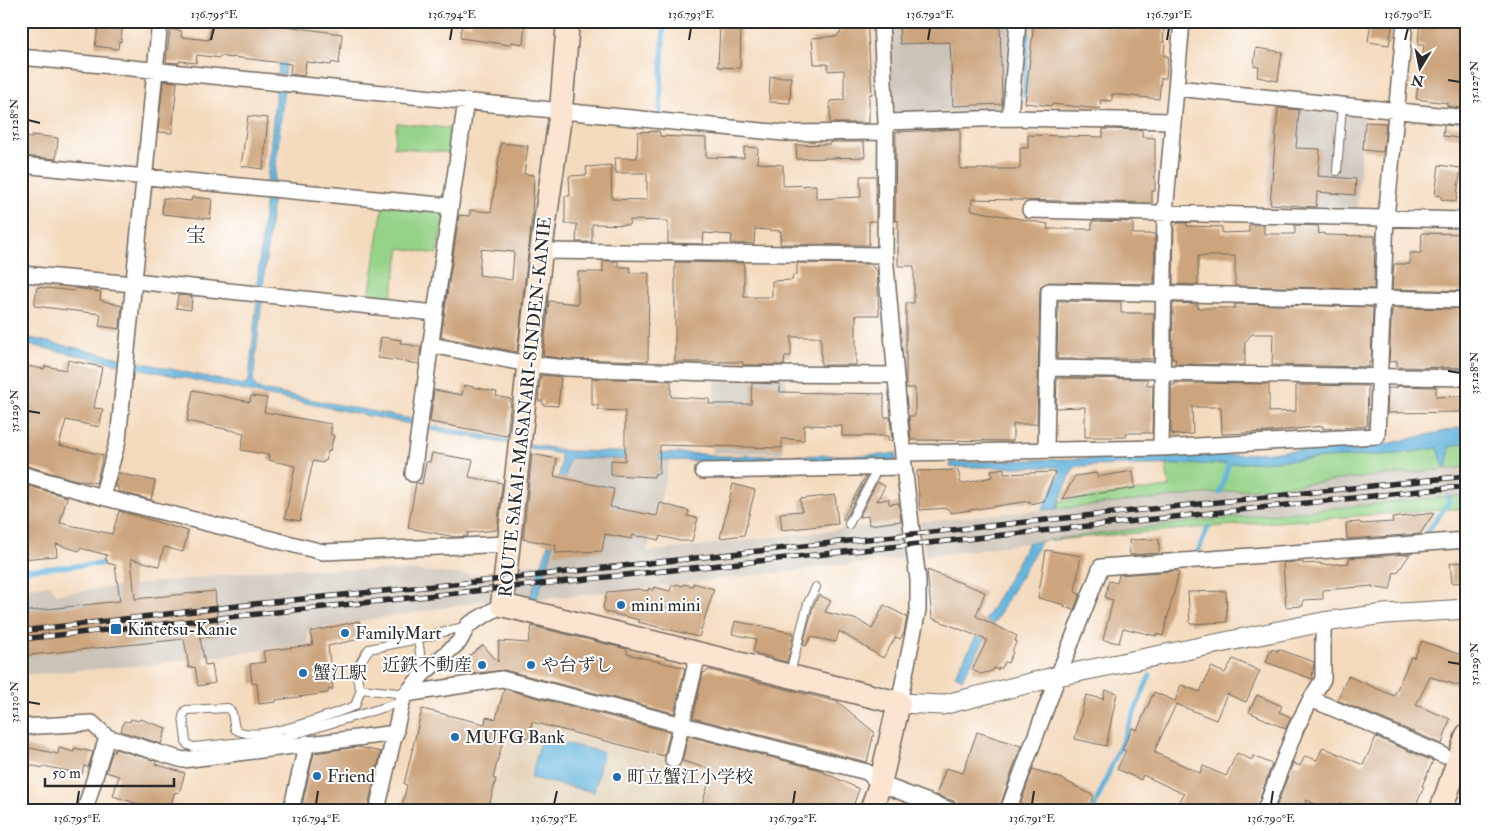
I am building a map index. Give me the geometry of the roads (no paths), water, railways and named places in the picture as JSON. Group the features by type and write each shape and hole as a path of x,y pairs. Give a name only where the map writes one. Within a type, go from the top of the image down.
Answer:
{"main road":[{"name":"ROUTE SAKAI-MASANARI-SINDEN-KANIE","path":"568,21 560,110 541,251 502,605 900,703"},
{"path":"871,810 880,784 900,703"},
{"path":"1441,810 1467,735"}],"street":[{"path":"102,497 118,440 160,21"},
{"path":"881,21 886,127 885,254 903,460 916,558 918,610 900,703 942,705 1058,676 1323,622 1385,614 1467,609"},
{"path":"1010,118 1018,21"},
{"path":"1160,448 1165,213 1182,21"},
{"path":"703,471 878,467 903,460 1046,450 1160,448 1377,436 1386,218 1406,21"},
{"path":"21,58 783,133 1010,118 1173,121"},
{"path":"1176,88 1467,118"},
{"path":"413,474 466,101"},
{"path":"21,165 450,206"},
{"path":"1030,210 1467,220"},
{"path":"541,251 885,254"},
{"path":"21,278 22,274 135,283 435,313"},
{"path":"1046,450 1050,291 1467,300"},
{"path":"431,345 528,364 567,368 740,374 896,375"},
{"path":"1048,368 1467,378"},
{"path":"21,474 102,497 323,552 508,544"},
{"path":"1008,810 1101,567 1467,540"},
{"path":"377,810 404,698 423,674 459,642 468,625 502,605"},
{"path":"1265,810 1296,728 1311,699 1324,680 1323,622"},
{"path":"673,760 698,654"},
{"path":"404,698 502,679 867,772 880,784 950,810"},
{"path":"1311,699 1443,755"},
{"path":"21,727 92,723 107,737 183,760 396,733"},
{"path":"85,810 107,737"},
{"path":"291,810 307,743"}],"lane":[{"path":"1337,170 1342,105"},
{"path":"849,524 878,467"},
{"path":"789,676 808,603 816,588"},
{"path":"404,698 361,689 357,683 356,673 360,662 369,649 418,639 468,625"},
{"path":"418,639 423,674"},
{"path":"361,689 355,706 284,730 247,734 235,729 232,713 228,708 186,710 183,716 186,741 188,745 194,746 282,738 404,698"}],"water":[{"path":"283,21 289,21 284,76 278,75"},
{"path":"276,89 284,89 274,183 267,182"},
{"path":"266,195 273,195 263,287 257,286"},
{"path":"257,299 262,299 253,382 258,389 416,420 427,425 510,440 510,444 425,429 415,425 21,343 21,336 243,385 249,381"},
{"path":"1467,426 1467,442 1449,447 1448,467 1444,468 1438,448 1396,454 1222,464 1078,466 1073,469 1056,509 1042,510 1061,472 1058,467 950,467 951,462 1229,455 1387,444"},
{"path":"530,444 567,451 705,454 720,456 884,455 896,453 896,461 731,463 571,458 567,464 564,488 557,487 561,463 560,454 529,448"},
{"path":"556,497 562,498 551,554 536,600 530,598 547,549"},
{"path":"1041,541 962,679 955,675 1028,543"},
{"path":"541,738 603,752 594,792 531,778"}],"waterway":[{"path":"660,113 664,21"},
{"path":"1024,96 1028,21"},
{"path":"1220,493 1230,459"},
{"path":"1424,536 1449,502 1448,497"},
{"path":"1197,554 1208,527"},
{"path":"21,570 100,564"},
{"path":"1093,810 1150,675"}],"railway":[{"path":"21,631 263,603 1467,476"},
{"path":"21,639 1467,486"}],"place":[{"name":"mini mini","path":"621,605"},
{"name":"Kintetsu-Kanie","path":"116,629"},
{"name":"FamilyMart","path":"345,633"},
{"name":"近鉄不動産","path":"482,665"},
{"name":"や台ずし","path":"531,665"},
{"name":"蟹江駅","path":"303,673"},
{"name":"MUFG Bank","path":"455,737"},
{"name":"Friend","path":"317,776"},
{"name":"町立蟹江小学校","path":"617,777"}],"district":[{"name":"宝","path":"196,235"}]}
